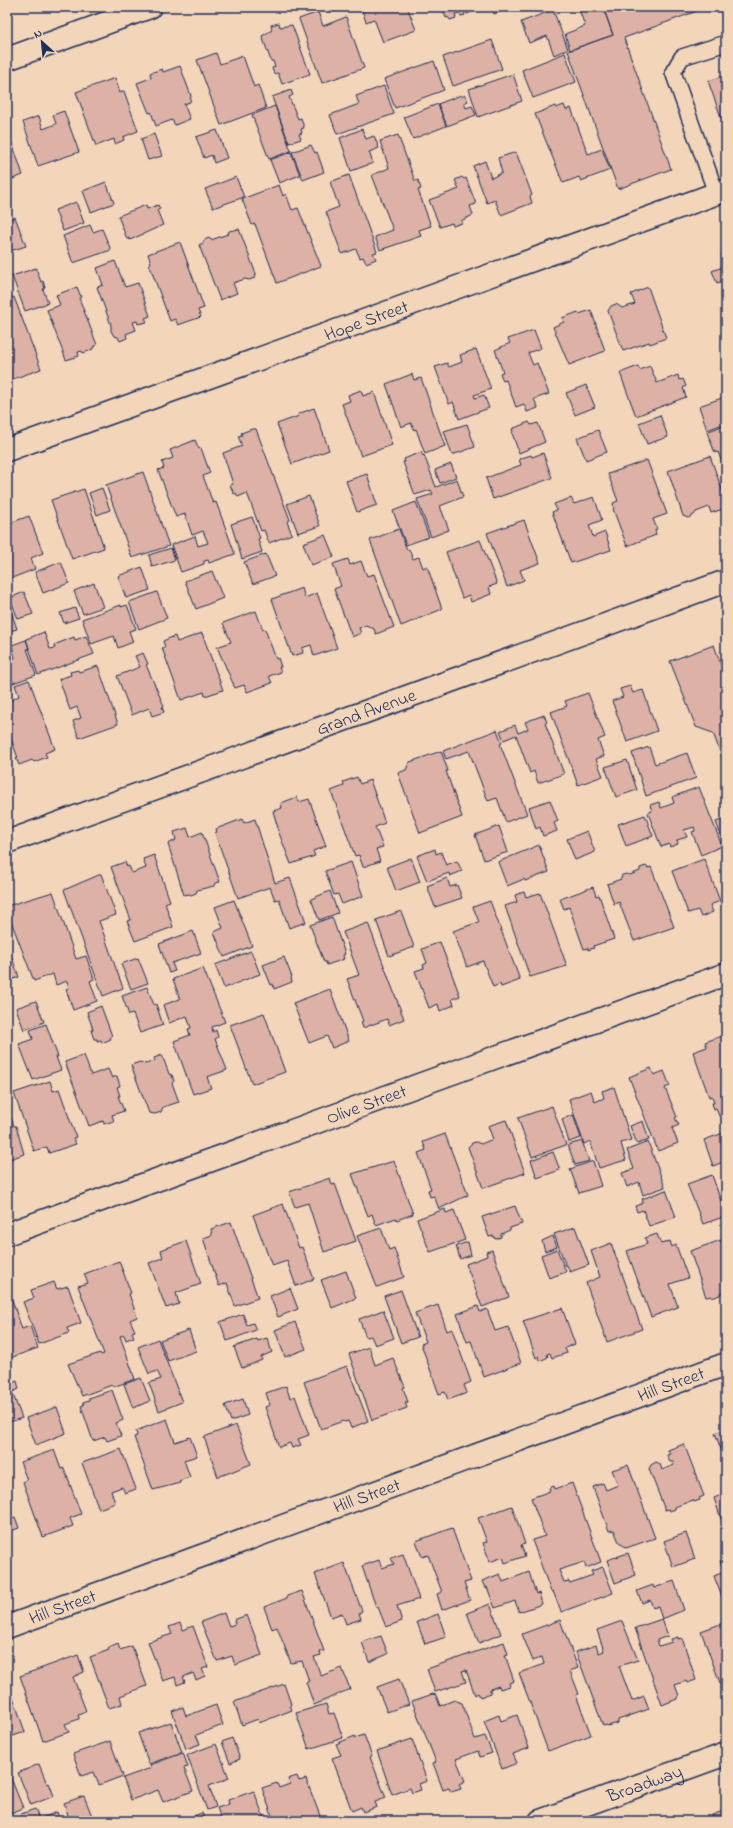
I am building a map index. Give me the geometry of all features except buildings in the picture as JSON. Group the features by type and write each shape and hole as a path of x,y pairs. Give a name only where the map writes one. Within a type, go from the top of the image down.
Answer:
{"street":[{"path":"7,59 150,7"},
{"name":"Hope Street","path":"7,450 721,192"},
{"name":"Grand Avenue","path":"7,842 726,581"},
{"name":"Olive Street","path":"7,1234 726,974"},
{"name":"Hill Street","path":"7,1627 726,1364"},
{"name":"Broadway","path":"540,1821 726,1754"}],"lane":[{"path":"721,192 673,72 682,57 726,43"}]}
